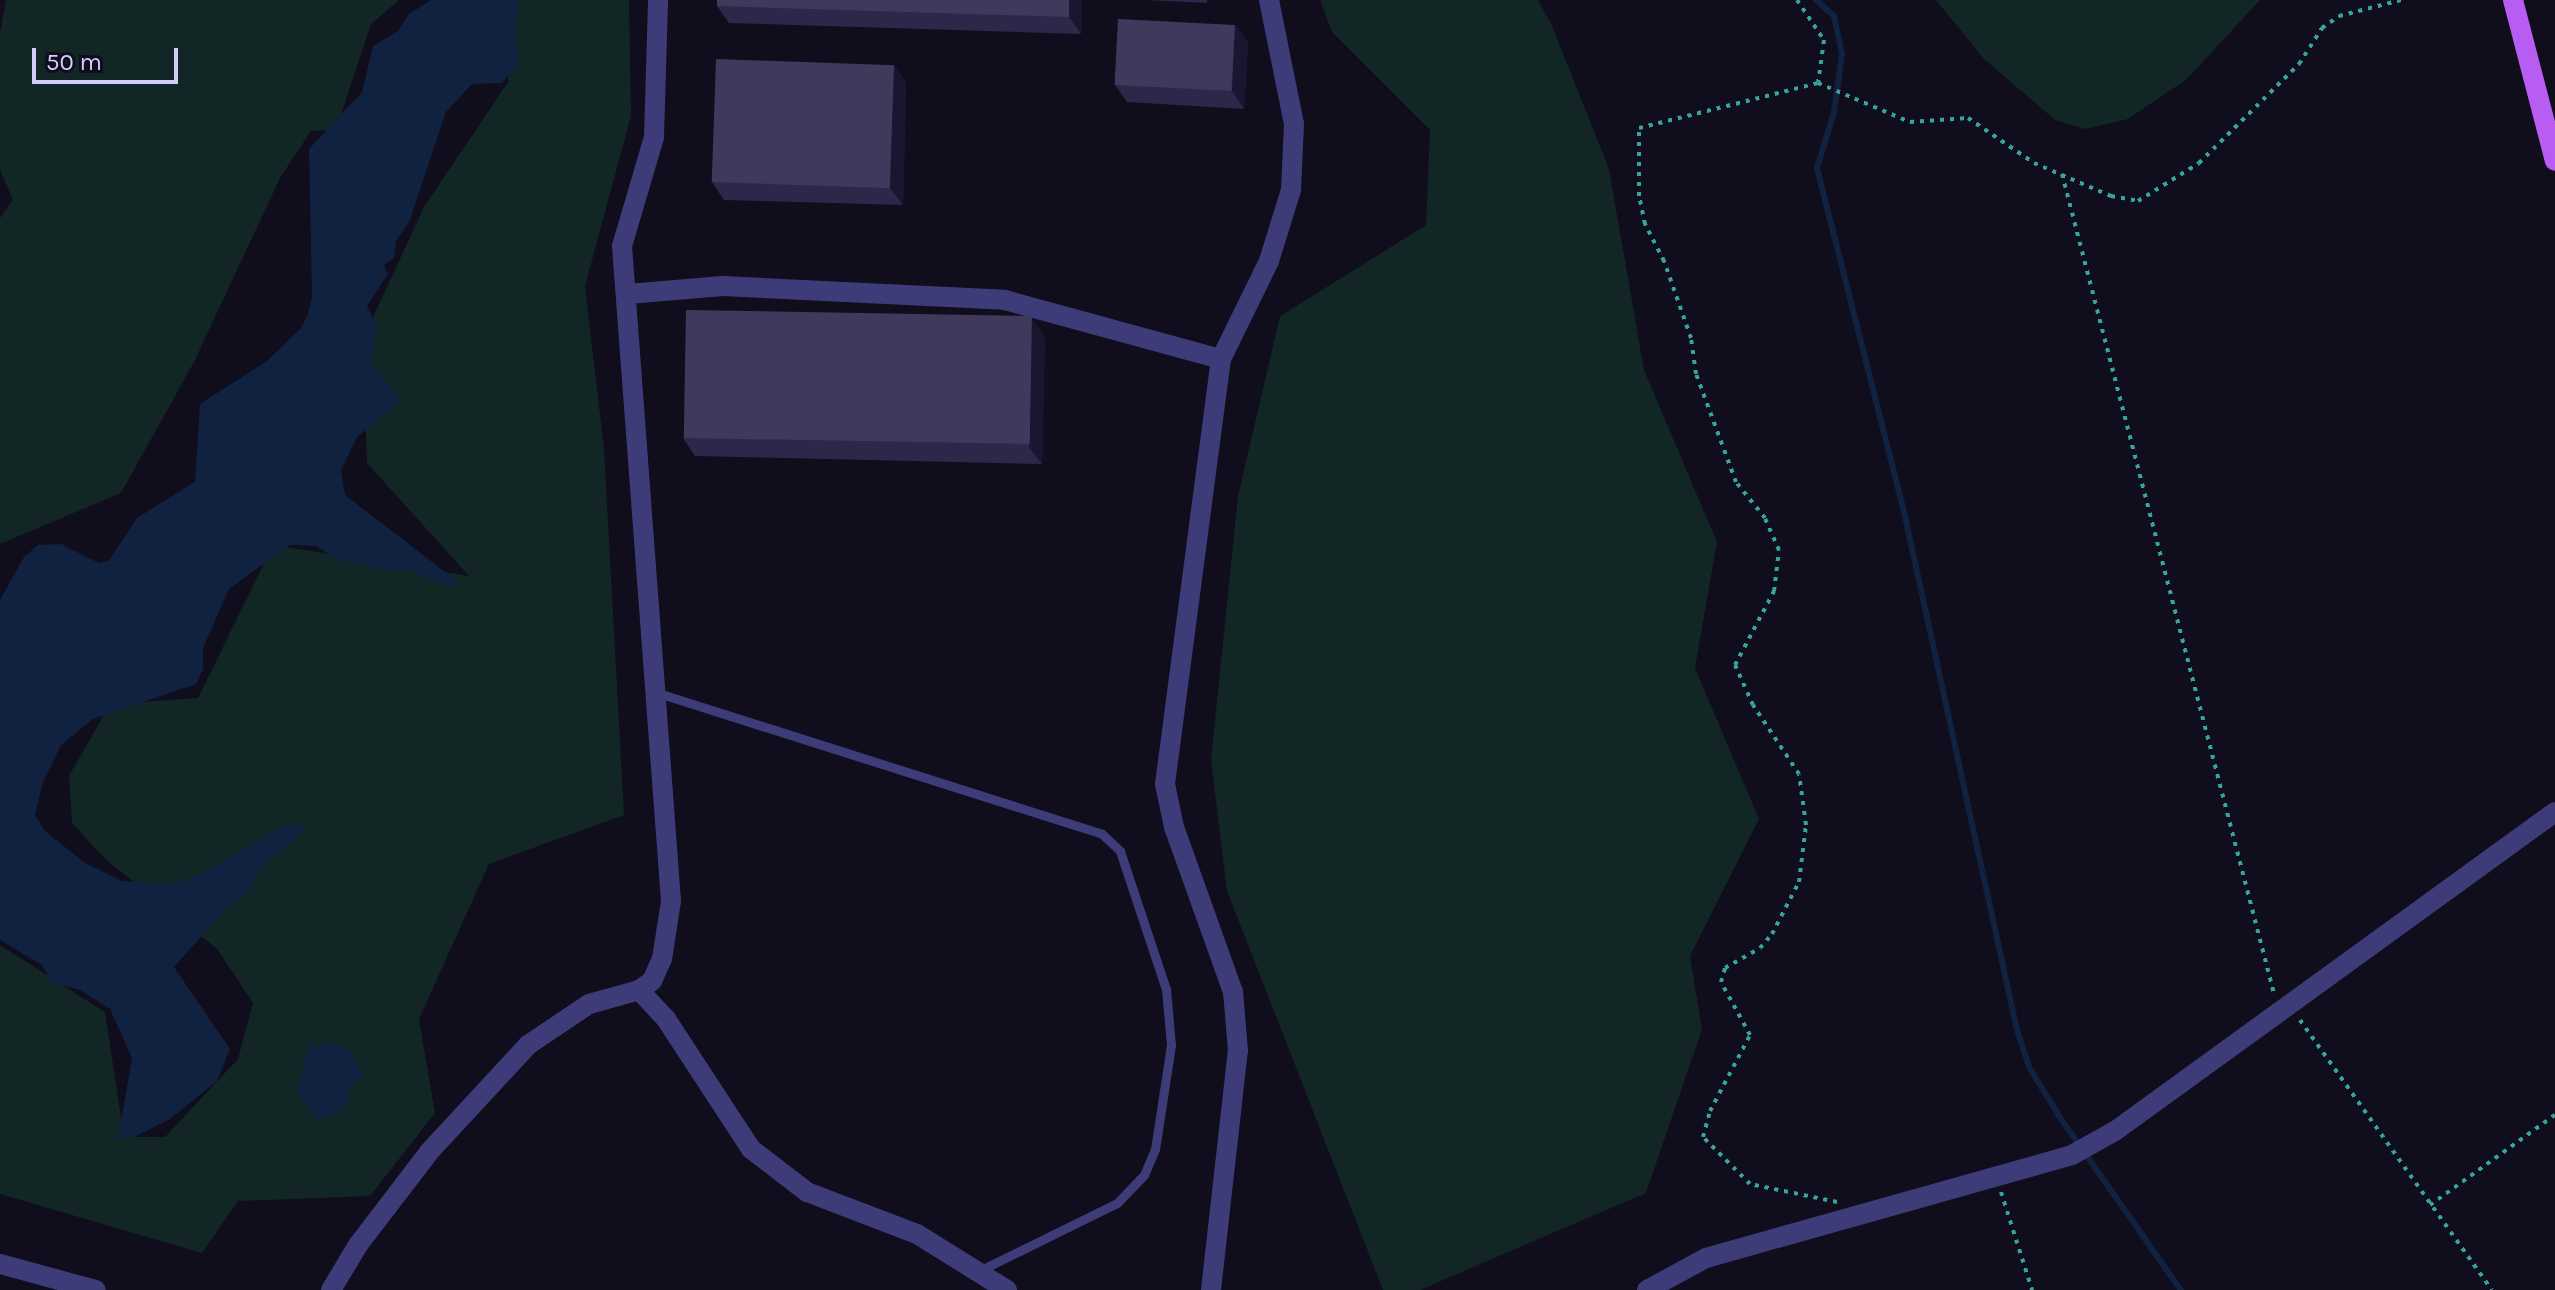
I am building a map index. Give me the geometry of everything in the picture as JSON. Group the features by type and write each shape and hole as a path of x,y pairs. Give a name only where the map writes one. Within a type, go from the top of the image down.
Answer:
{"main road":[{"path":"2513,0 2555,161"}],"street":[{"path":"331,1290 429,1152 528,1045 589,1004 639,990 652,981 662,959 671,901 628,294 622,246 654,137 658,0"},
{"path":"1211,1290 1238,1051 1233,992 1174,827 1165,784 1221,359 1269,261 1291,190 1294,124 1269,0"},
{"path":"628,294 723,286 1005,300 1221,359"},
{"path":"1647,1290 1706,1258 1997,1179 2072,1155 2115,1131 2555,812"},
{"path":"639,990 666,1019 751,1149 807,1192 917,1234 1007,1290"},
{"path":"0,1264 96,1290"}],"lane":[{"path":"655,692 1102,834 1120,851 1166,989 1171,1045 1155,1149 1144,1175 1117,1203 977,1272"}],"path":[{"path":"1797,0 1824,40 1818,83"},
{"path":"1859,1217 1834,1200 1750,1184 1703,1137 1710,1111 1750,1035 1721,982 1725,968 1760,948 1772,934 1799,882 1806,825 1799,774 1753,705 1735,665 1774,591 1779,550 1765,518 1736,482 1639,196 1639,128 1818,83 1910,122 1968,118 2034,163 2061,171 2111,196 2138,201 2199,163 2299,64 2322,28 2339,16 2401,0"},
{"path":"2061,171 2273,993 2284,1007 2299,1018 2492,1290"},
{"path":"2430,1205 2555,1115"},
{"path":"1997,1179 2032,1290"}],"green space":[{"path":"6,0 399,0 371,24 336,130 311,131 280,178 194,362 121,493 0,544 0,218 13,200 0,170 0,32"},
{"path":"513,0 629,0 631,116 585,286 604,449 624,815 489,864 419,1019 435,1113 370,1196 238,1201 202,1253 0,1194 0,945 105,1012 124,1137 165,1137 238,1059 253,1003 217,949 105,859 72,823 69,776 110,704 198,698 273,545 469,576 367,463 362,341 424,207 508,82"},
{"path":"1320,0 1538,0 1552,26 1609,169 1644,370 1717,542 1695,668 1759,819 1690,956 1702,1029 1646,1193 1420,1290 1383,1290 1227,891 1211,760 1238,496 1280,316 1426,225 1430,130 1332,32"},
{"path":"1936,0 2260,0 2187,79 2128,119 2085,129 2055,120 1984,59"}],"water":[{"path":"431,0 519,0 515,23 518,64 502,83 472,84 446,112 410,220 396,241 394,258 384,265 388,274 367,306 377,327 371,362 401,401 357,437 341,470 345,495 457,581 455,586 440,583 409,570 382,570 337,559 316,546 290,545 229,589 203,648 203,669 196,684 93,719 61,745 43,782 35,815 45,831 85,863 122,881 174,884 201,874 284,826 297,824 305,830 259,870 247,893 229,905 174,967 230,1049 217,1081 170,1119 134,1137 118,1139 132,1058 110,1009 80,990 52,983 42,965 0,940 0,600 24,557 38,545 61,544 99,563 109,560 137,518 195,482 200,404 267,361 301,328 308,314 312,297 309,149 362,92 373,46 398,31 408,15"},
{"path":"330,1042 351,1051 364,1077 348,1089 348,1100 336,1115 317,1120 297,1091 309,1047"}],"building":[{"path":"717,0 1069,0 1069,17 717,6"},
{"path":"1118,19 1235,25 1231,91 1115,85"},
{"path":"716,59 894,65 890,188 712,182"},
{"path":"686,310 1032,316 1030,444 684,438"}],"waterway":[{"path":"1816,0 1834,16 1842,54 1834,112 1817,168 1906,521 2017,1030 2029,1067 2059,1116 2181,1290"}]}
